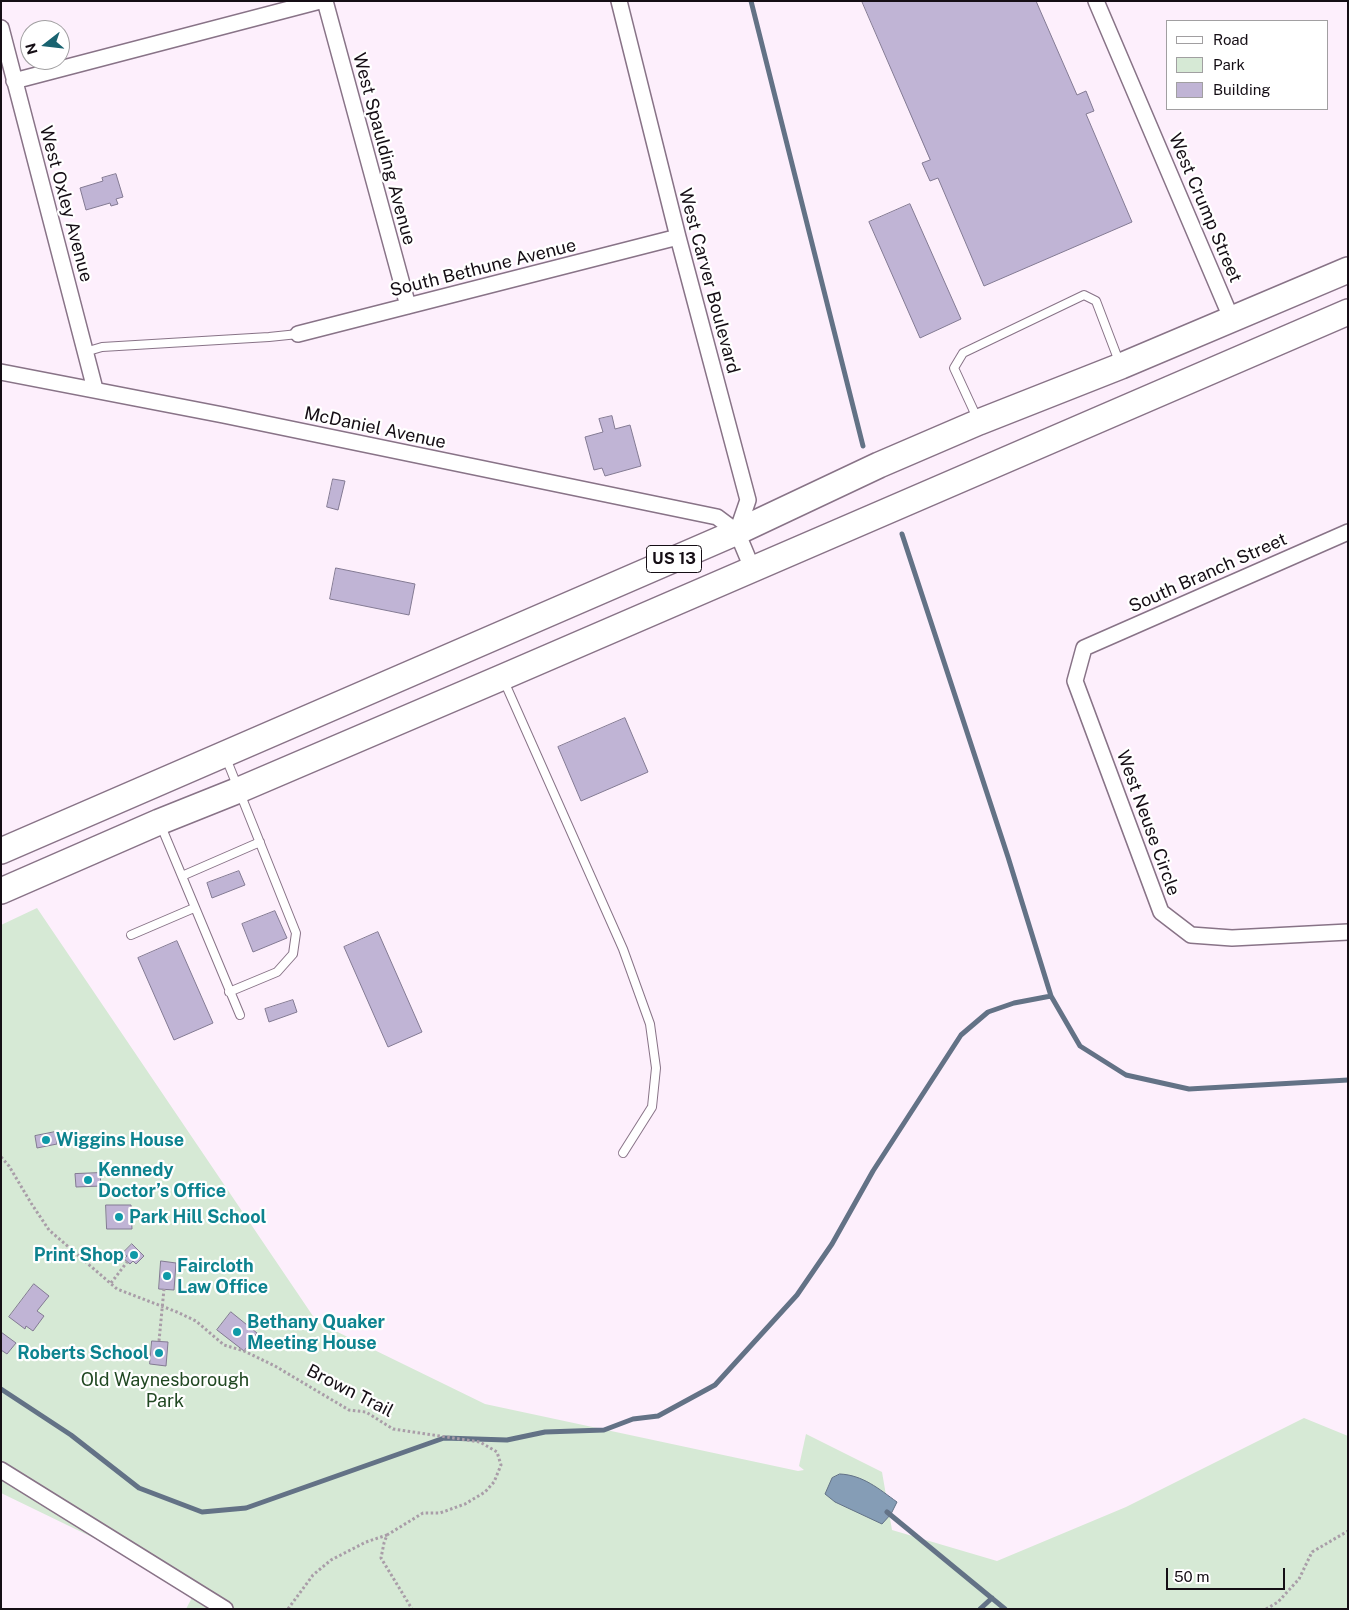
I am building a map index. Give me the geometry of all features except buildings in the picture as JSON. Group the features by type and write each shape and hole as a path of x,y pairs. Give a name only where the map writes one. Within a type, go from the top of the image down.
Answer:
{"highway":[{"name":"US 13","path":"1,851 737,532 879,465 979,422 1232,320 1348,270"},
{"name":"US 13","path":"1,891 503,677 1348,312"}],"street":[{"path":"14,81 320,1"},
{"name":"West Spaulding Avenue","path":"325,1 408,306"},
{"name":"West Carver Boulevard","path":"618,1 748,500 737,532"},
{"name":"West Crump Street","path":"1096,1 1232,320"},
{"name":"West Oxley Avenue","path":"1,28 94,389"},
{"name":"South Bethune Avenue","path":"298,334 678,237"},
{"name":"McDaniel Avenue","path":"1,372 94,389 717,517 737,532"},
{"path":"737,532 752,568"},
{"name":"South Branch Street","path":"1084,648 1348,532"},
{"name":"West Neuse Circle","path":"1084,648 1075,681 1161,912 1190,935 1232,938 1348,932"},
{"path":"1,1470 225,1609"}],"lane":[{"path":"979,422 954,368 963,353 1084,296 1096,301 1121,366"},
{"path":"85,352 102,347 298,334"},
{"path":"503,677 623,949 650,1024 656,1068 652,1107 623,1153"},
{"path":"224,755 296,933 293,954 277,972 229,992"},
{"path":"160,822 194,908 240,1015"},
{"path":"182,876 260,842"},
{"path":"130,935 194,908"}],"path":[{"name":"Brown Trail","path":"1,1157 9,1166 30,1203 49,1230 117,1289 196,1321 224,1346 244,1351 275,1366 349,1410 366,1412 393,1428 480,1442 497,1452 502,1465 494,1482 485,1492 465,1504 440,1513 423,1513 387,1535"},
{"path":"111,1284 127,1262"},
{"path":"159,1341 164,1289"},
{"path":"1266,1609 1278,1602 1299,1580 1312,1552 1348,1531"},
{"path":"288,1609 313,1575 331,1560 366,1542 387,1535"},
{"path":"387,1535 382,1558 412,1609"}],"green space":[{"name":"Old Waynesborough Park","path":"37,908 317,1322 485,1404 798,1471 804,1470 799,1466 806,1434 882,1472 892,1530 997,1561 1126,1507 1304,1418 1348,1436 1348,1609 186,1609 197,1588 1,1493 1,925"}],"water":[{"path":"840,1474 863,1480 897,1502 891,1514 882,1524 835,1502 825,1494 832,1478"}],"waterway":[{"path":"751,1 863,446"},
{"path":"902,534 1008,857 1051,996 1080,1046 1126,1075 1189,1089 1348,1080"},
{"path":"1,1389 71,1435 139,1488 202,1512 246,1508 444,1438 507,1440 545,1432 604,1430 633,1419 658,1416 715,1385 797,1295 832,1244 873,1171 961,1035 988,1012 1014,1003 1051,996"},
{"path":"887,1512 1005,1609"},
{"path":"980,1609 992,1598"}],"place":[{"name":"Wiggins House","path":"46,1140"},
{"name":"Kennedy Doctor’s Office","path":"88,1180"},
{"name":"Park Hill School","path":"119,1217"},
{"name":"Print Shop","path":"134,1255"},
{"name":"Faircloth Law Office","path":"167,1276"},
{"name":"Bethany Quaker Meeting House","path":"237,1332"},
{"name":"Roberts School","path":"159,1353"}]}
